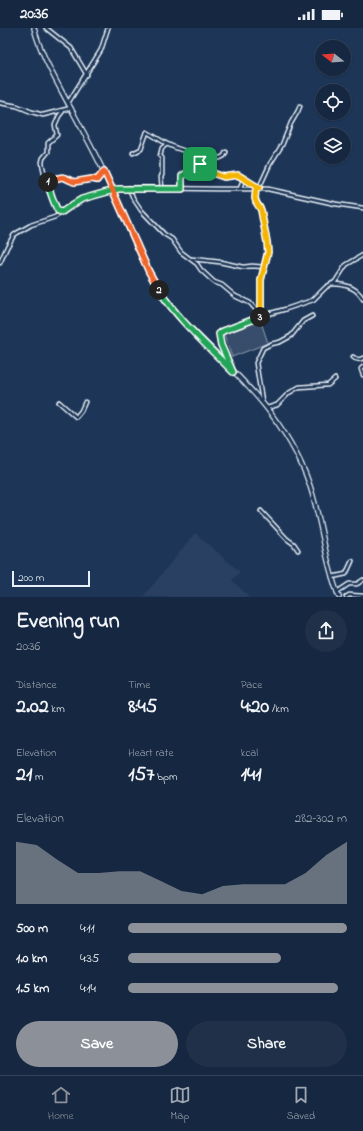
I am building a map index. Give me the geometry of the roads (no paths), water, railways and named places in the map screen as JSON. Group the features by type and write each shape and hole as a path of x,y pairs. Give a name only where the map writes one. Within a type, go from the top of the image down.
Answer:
{"main road":[{"path":"34,28 43,55 104,171 149,272 163,297 181,320 262,401 284,432 302,465 315,502 324,550 339,597"}],"street":[{"path":"46,28 71,48 87,75"},
{"path":"68,103 87,75 101,50 108,28"},
{"path":"0,104 17,106 43,115 71,108"},
{"path":"261,316 261,280 267,259 267,242 261,210 255,198 257,188 282,145 300,106"},
{"path":"62,212 58,211 56,207 47,183 42,160 48,152 48,143 57,134 55,125 63,111"},
{"path":"133,153 141,149 148,132 167,144 188,152 201,162 220,158 224,156 226,152"},
{"path":"162,188 162,158 160,156 162,148 167,144"},
{"path":"182,189 182,176 191,170 194,164 200,164 212,173 224,177 238,175 242,176 243,179 257,188"},
{"path":"47,183 62,177 74,182 92,179 97,180 104,171"},
{"path":"240,189 243,179"},
{"path":"0,263 14,235 31,225 52,219 82,199 113,190 129,188 257,188 279,190 296,196 363,208"},
{"path":"129,188 132,198 140,210 164,234 172,239 181,252 191,259 214,282 235,296 250,303 258,312 261,312"},
{"path":"233,372 221,345 219,334 261,316 286,310 313,300 326,287 337,280 346,265 363,255"},
{"path":"191,259 220,262 244,267 265,267"},
{"path":"332,284 342,284 354,289 363,299"},
{"path":"262,401 256,363 263,348 291,336 303,321 312,316"},
{"path":"353,357 360,360 363,358"},
{"path":"363,367 361,369 363,375"},
{"path":"267,408 277,405 289,393 299,387 328,385 335,379"},
{"path":"59,402 76,417 81,411 85,402"},
{"path":"261,511 287,540 294,544 298,550"},
{"path":"332,577 346,574 352,560"},
{"path":"337,592 349,584 356,584 363,580"},
{"path":"346,597 349,594 363,596"}]}
